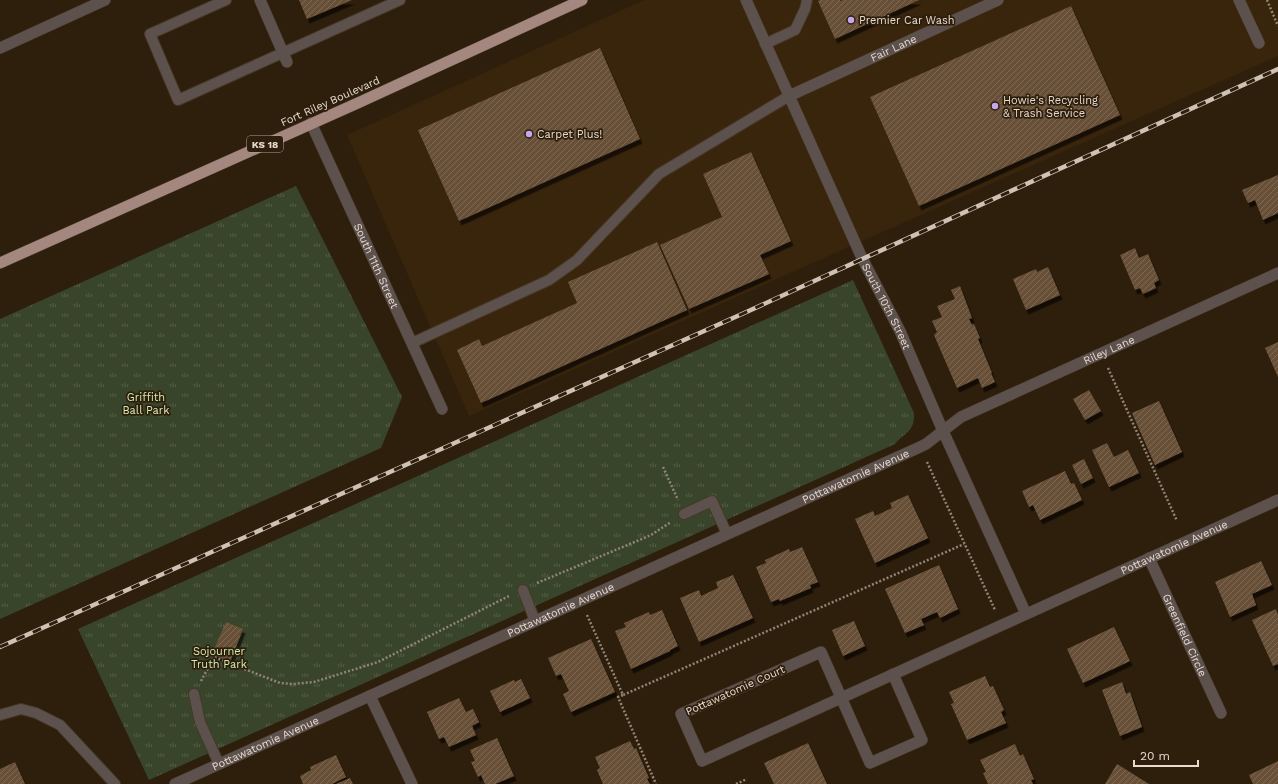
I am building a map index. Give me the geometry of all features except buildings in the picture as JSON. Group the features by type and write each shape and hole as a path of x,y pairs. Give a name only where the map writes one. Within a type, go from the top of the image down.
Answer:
{"highway":[{"name":"Fort Riley Boulevard","path":"0,263 582,0"}],"street":[{"path":"0,48 105,0"},
{"path":"260,0 285,57"},
{"name":"South 10th Street","path":"746,0 862,258 900,331 943,431 1026,614"},
{"name":"Fair Lane","path":"789,96 998,0"},
{"path":"1239,0 1259,43"},
{"name":"South 11th Street","path":"311,123 442,409"},
{"name":"Riley Lane","path":"943,431 961,418 1278,273"},
{"name":"Pottawatomie Avenue","path":"175,784 920,447 943,431"},
{"name":"Pottawatomie Avenue","path":"1026,614 1278,500"},
{"name":"Greenfield Circle","path":"1149,558 1221,713"},
{"name":"Pottawatomie Court","path":"893,674 922,740 870,763 841,698 821,652 681,714 702,761 841,698 893,674 1026,614"},
{"path":"370,696 412,784"}],"lane":[{"path":"226,0 150,34 178,100 285,57 400,0"},
{"path":"765,44 795,30 805,9 807,0"},
{"path":"412,343 550,280 577,260 659,174 789,96"},
{"path":"684,514 712,501 727,534"},
{"path":"523,590 535,621"},
{"path":"194,694 200,722 219,764"},
{"path":"0,715 21,709 36,713 60,726 115,784"}],"path":[{"path":"1267,0 1278,26"},
{"path":"1102,354 1177,521"},
{"path":"920,447 1002,625"},
{"path":"194,694 214,656 280,683 293,684 314,682 378,662 492,604 651,535 684,514 663,467"},
{"path":"656,784 618,697 964,544"},
{"path":"584,611 623,695"},
{"path":"736,784 747,779"}],"shaded area":[{"path":"644,0 1278,0 1278,56 469,416 347,135"}],"green space":[{"name":"Griffith Ball Park","path":"296,186 402,397 381,448 0,619 0,319"},
{"name":"Sojourner Truth Park","path":"853,280 914,413 911,428 895,444 149,780 78,629"}],"railway":[{"path":"0,647 742,314 1278,69"}],"place":[{"name":"Premier Car Wash","path":"851,20"},
{"name":"Howie's Recycling & Trash Service","path":"995,106"},
{"name":"Carpet Plus!","path":"529,134"}]}
